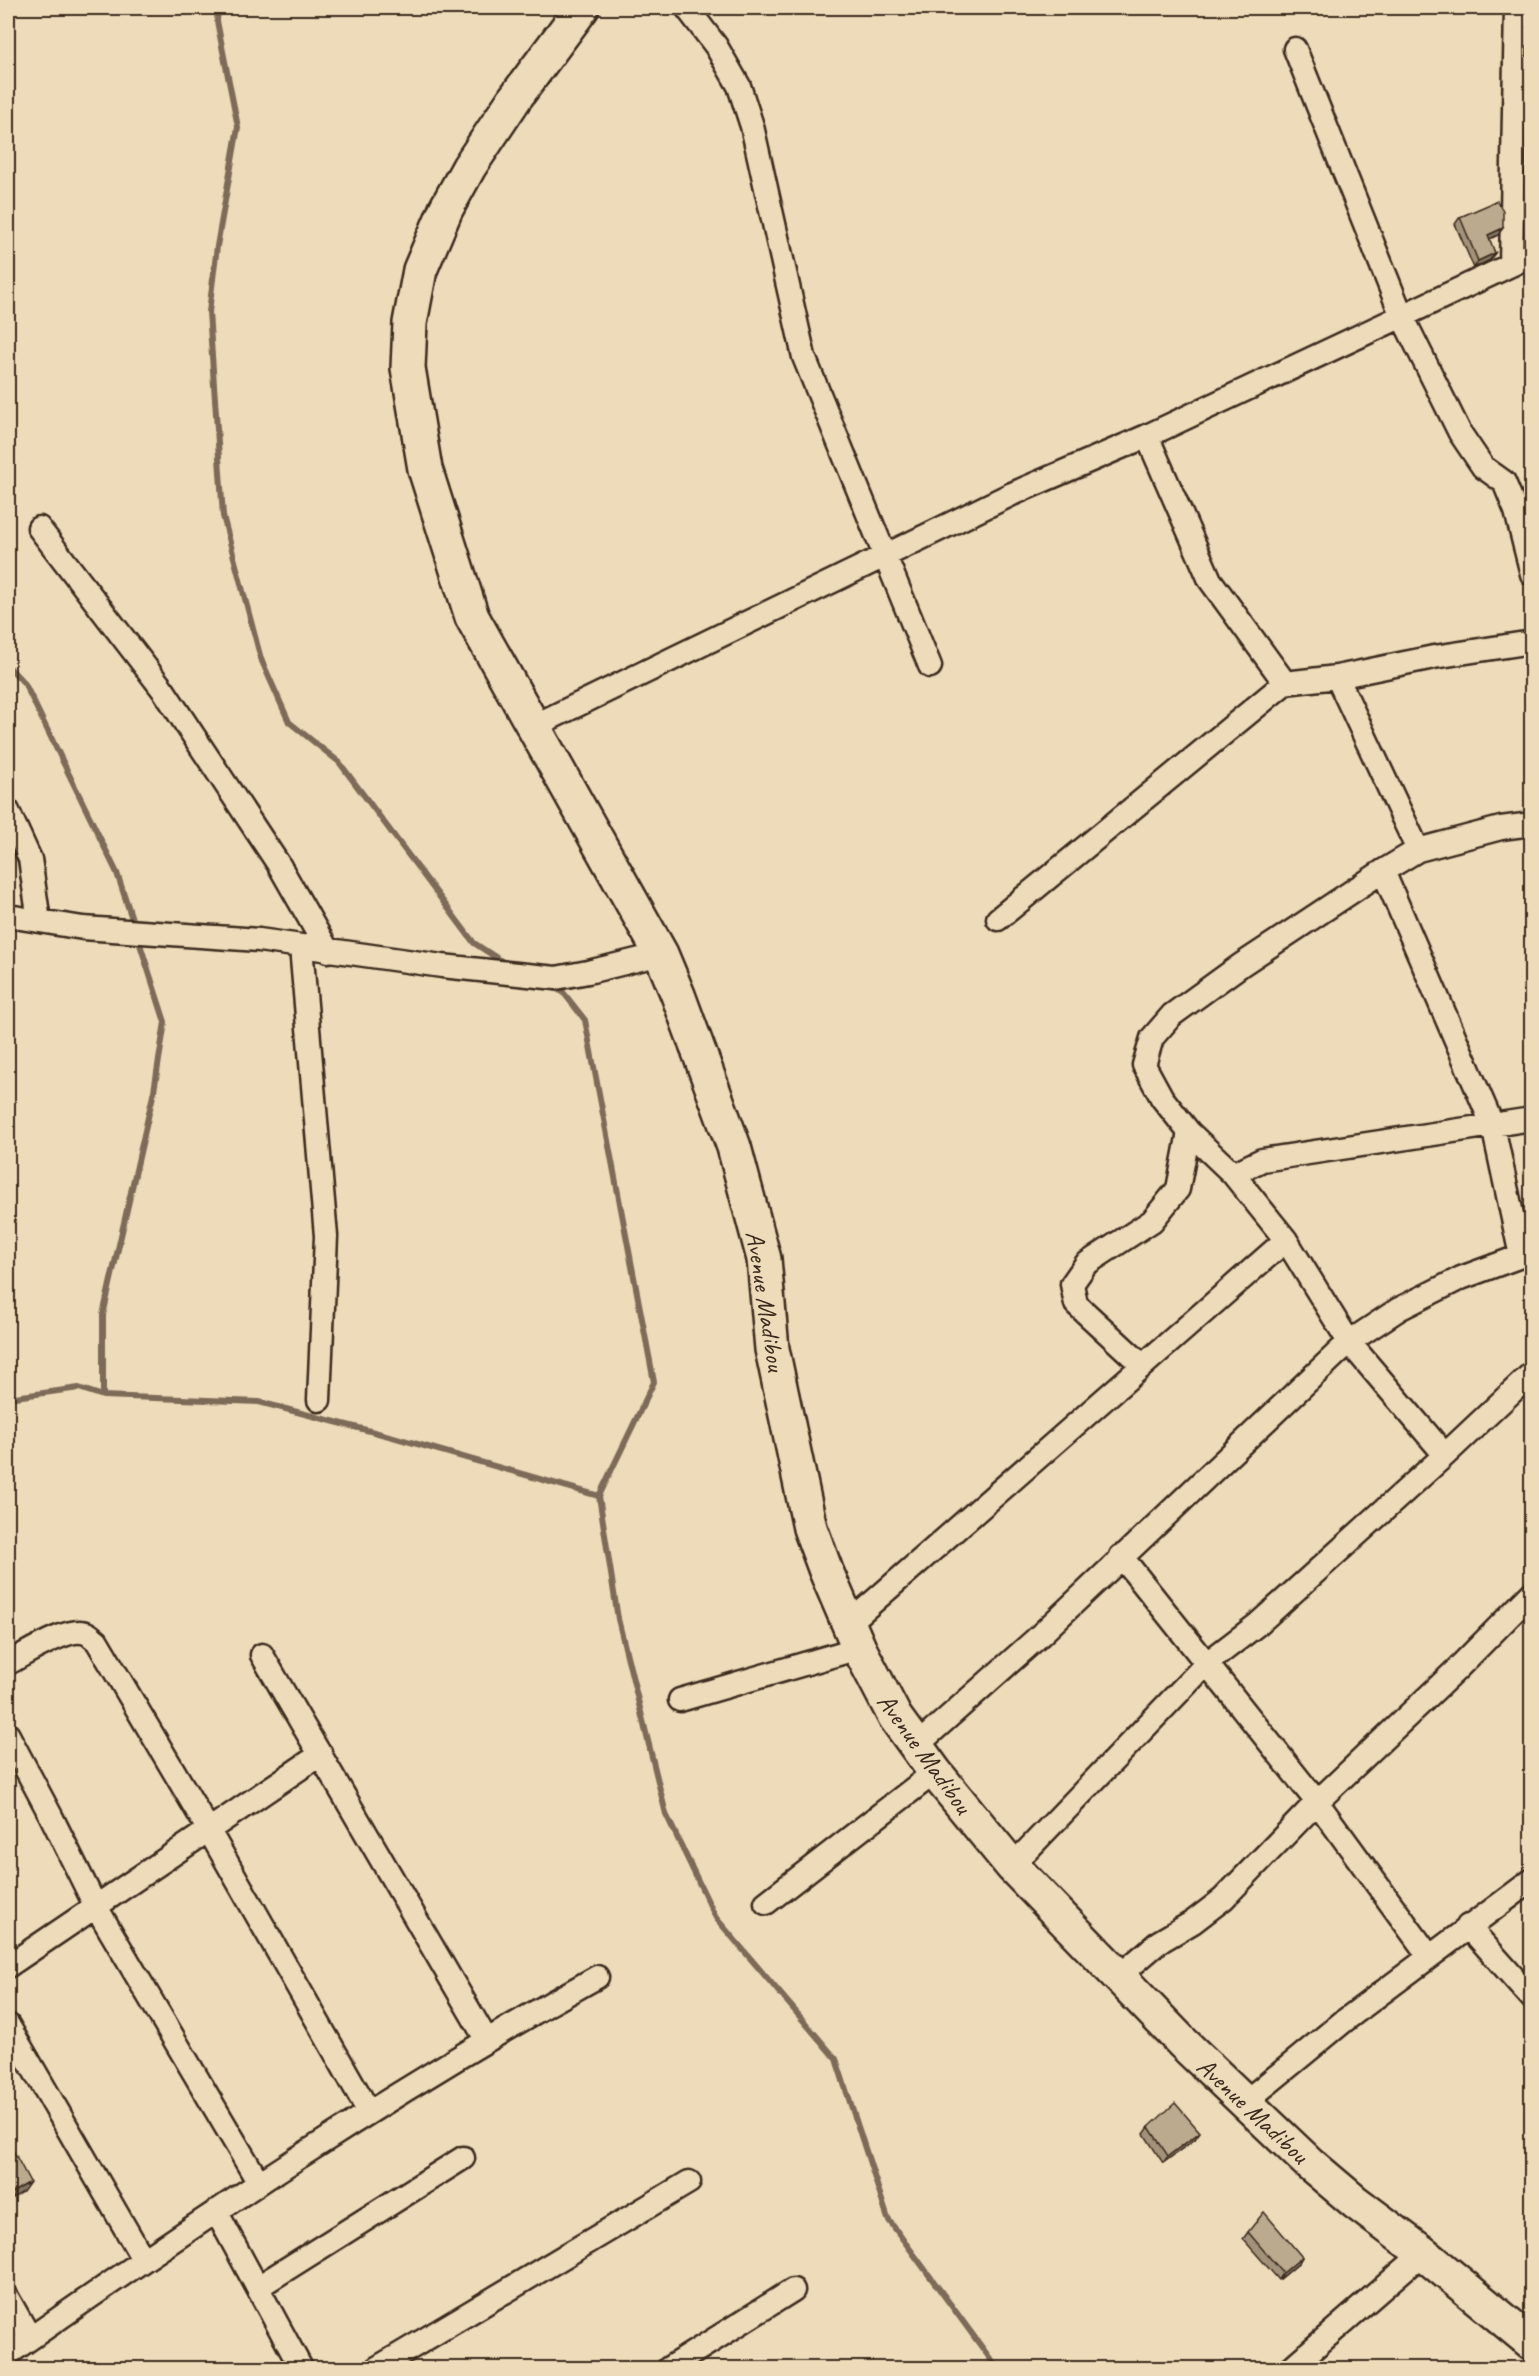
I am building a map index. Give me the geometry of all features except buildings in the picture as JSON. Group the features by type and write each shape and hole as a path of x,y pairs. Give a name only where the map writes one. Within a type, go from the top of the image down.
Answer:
{"street":[{"name":"Avenue Madibou","path":"582,8 515,98 469,167 446,209 420,270 410,323 408,368 424,469 472,617 661,954 734,1147 764,1259 772,1349 810,1528 853,1636 875,1683 915,1747 934,1772 1012,1866 1118,1977 1244,2103 1355,2202 1423,2253 1532,2343"},
{"path":"687,8 716,46 739,86 752,126 804,357 930,666"},
{"path":"1511,265 1516,8"},
{"path":"1295,49 1401,314 1460,433 1483,467 1504,482 1516,511 1532,574"},
{"path":"534,726 1011,494 1147,436 1401,314 1532,255"},
{"path":"1147,436 1210,580 1285,683"},
{"path":"39,528 164,691 279,865 328,951"},
{"path":"998,919 1285,683 1336,677 1434,657 1532,642"},
{"path":"1336,677 1418,850"},
{"path":"8,811 30,859 39,921"},
{"path":"1445,1455 1349,1342 1286,1240 1233,1174 1189,1132 1162,1098 1143,1065 1152,1038 1172,1015 1232,971 1383,871 1418,850 1501,828 1532,824"},
{"path":"915,1747 1036,1639 1349,1342 1399,1309 1461,1278 1526,1255 1493,1126 1383,871"},
{"path":"8,916 82,928 259,940 501,974 555,978 661,954"},
{"path":"301,947 326,1236 319,1400"},
{"path":"1233,1174 1262,1160 1532,1119"},
{"path":"1142,1365 1076,1304 1072,1284 1086,1264 1152,1221 1178,1189 1189,1132"},
{"path":"680,1700 853,1636 1142,1365 1286,1240"},
{"path":"1012,1866 1207,1664 1258,1624 1532,1373"},
{"path":"1121,1556 1317,1802 1429,1956"},
{"path":"1118,1977 1160,1942 1193,1922 1223,1899 1317,1802 1456,1670 1532,1593"},
{"path":"8,1663 59,1637 74,1632 86,1633 98,1641 369,2112"},
{"path":"262,1655 486,2039"},
{"path":"8,1735 95,1905 259,2183"},
{"path":"8,1966 321,1754"},
{"path":"766,1903 934,1772"},
{"path":"1244,2103 1344,2021 1532,1880"},
{"path":"1468,1926 1532,1998"},
{"path":"8,2354 143,2259 369,2112 486,2039 597,1977"},
{"path":"8,2025 143,2259"},
{"path":"258,2287 463,2158"},
{"path":"377,2368 689,2182"},
{"path":"216,2211 302,2368"},
{"path":"1291,2368 1423,2253"},
{"path":"669,2368 793,2290"},
{"path":"8,2299 30,2338"}],"waterway":[{"path":"218,8 217,21 238,127 217,246 209,312 223,516 261,659 289,722 339,762 474,943 506,964"},
{"path":"8,666 25,684 117,873 134,925"},
{"path":"138,938 165,1022 154,1091 103,1315 103,1396 259,1402 393,1437 599,1496"},
{"path":"550,986 563,992 585,1020 654,1382 599,1496 618,1619 666,1814 716,1918 836,2059 888,2219 997,2368"},
{"path":"8,1398 79,1388 103,1396"}]}
